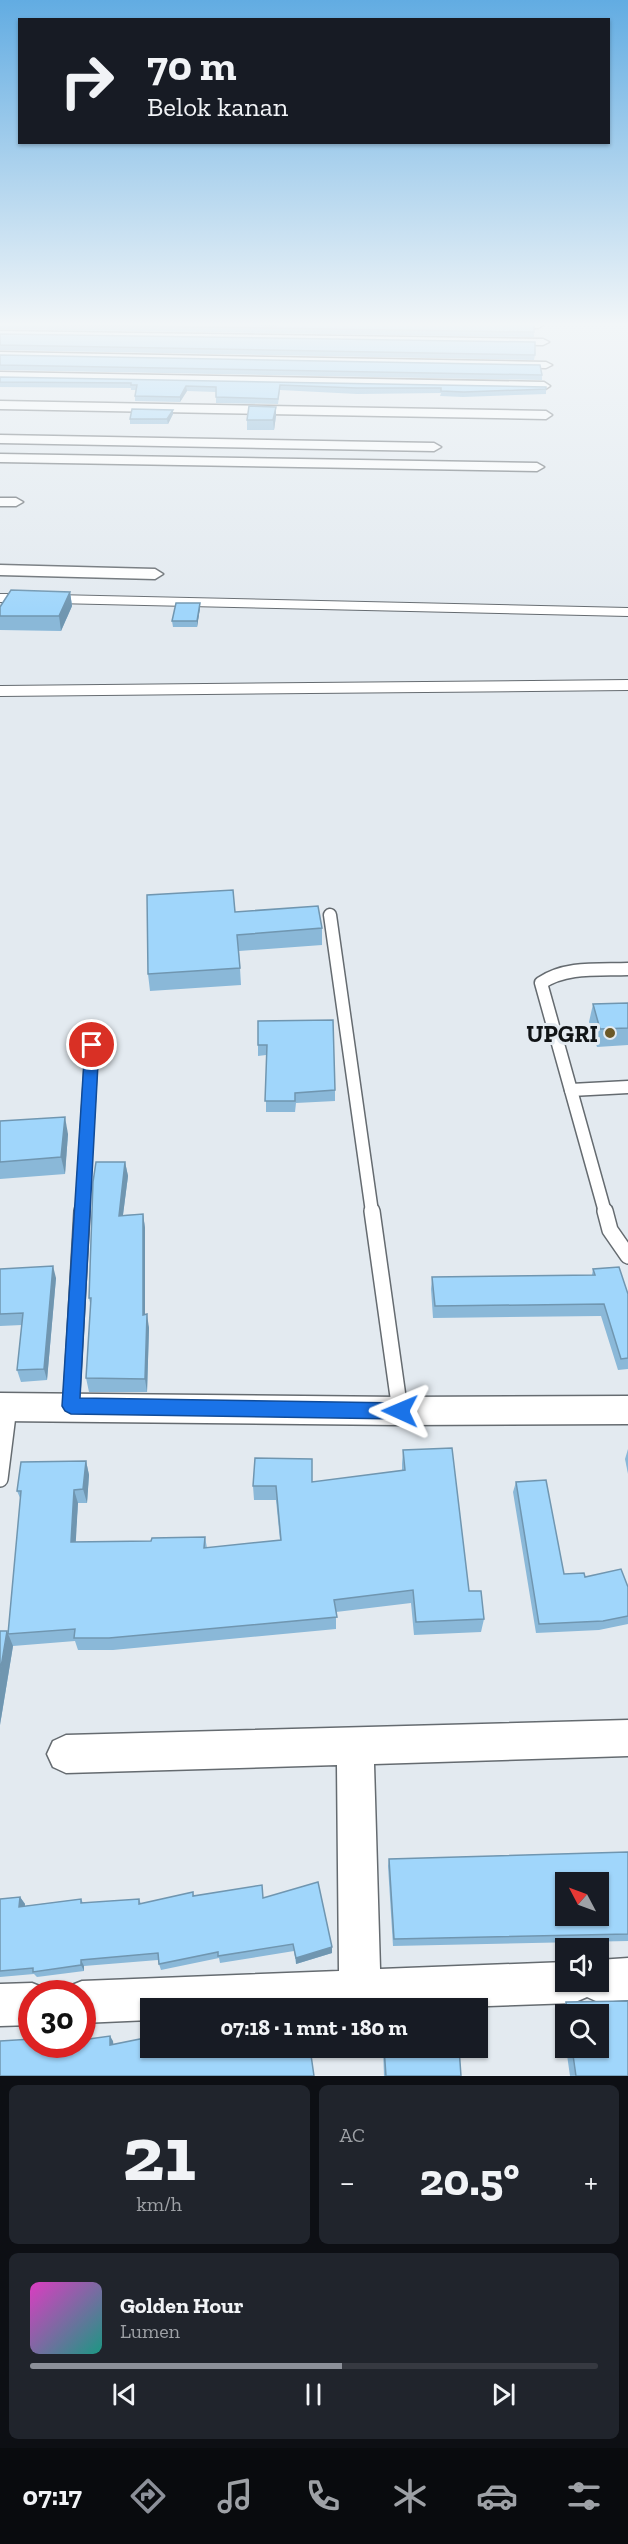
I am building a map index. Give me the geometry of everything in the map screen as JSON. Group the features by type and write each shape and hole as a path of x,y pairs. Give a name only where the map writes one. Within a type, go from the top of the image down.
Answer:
{"street":[{"path":"0,439 434,447"},
{"path":"0,458 537,467"},
{"path":"0,502 16,502"},
{"path":"0,570 155,574"},
{"path":"4,1407 400,1411 628,1410"},
{"path":"66,1754 628,1738"},
{"path":"355,1746 360,1989"},
{"path":"609,1980 628,1979"},
{"path":"96,2001 555,1983"},
{"path":"0,2005 18,2004"}],"lane":[{"path":"0,598 32,599"},
{"path":"44,599 628,612"},
{"path":"0,691 628,685"},
{"path":"330,915 400,1411"},
{"path":"628,969 565,973 548,977 541,983 610,1230 628,1256"},
{"path":"71,1406 92,1045"},
{"path":"571,1090 628,1087"},
{"path":"0,1479 4,1407"}],"building":[{"path":"247,419 273,419 273,420"},
{"path":"11,590 70,592 59,616 0,616 0,607"},
{"path":"176,603 200,603 197,621 172,621"},
{"path":"233,890 235,912 318,906 322,928 237,935 240,968 148,974 147,895"},
{"path":"628,1003 628,1028 600,1029 593,1004"},
{"path":"333,1020 335,1090 295,1093 295,1101 265,1101 267,1045 258,1045 258,1021"},
{"path":"65,1117 61,1157 0,1162 0,1121"},
{"path":"96,1162 125,1162 119,1216 143,1214 143,1315 147,1314 145,1379 86,1378 91,1298 89,1298 93,1182"},
{"path":"53,1266 44,1369 17,1370 23,1313 0,1314 0,1269"},
{"path":"619,1267 628,1294 628,1358 621,1359 604,1304 435,1306 432,1277 595,1275 593,1269"},
{"path":"452,1448 469,1591 481,1591 484,1619 416,1622 413,1590 334,1600 337,1617 109,1638 74,1638 75,1629 8,1634 21,1491 17,1491 21,1462 86,1461 83,1489 74,1490 71,1542 151,1541 152,1538 205,1537 204,1548 281,1540 276,1486 253,1486 255,1458 312,1459 312,1482 405,1470 403,1450"},
{"path":"546,1480 564,1574 584,1573 585,1577 621,1569 628,1587 628,1616 603,1621 539,1624 516,1482"},
{"path":"0,1631 7,1631 0,1673"},
{"path":"628,1852 628,1934 394,1939 389,1859"},
{"path":"318,1882 332,1947 296,1958 293,1944 218,1956 218,1952 159,1964 158,1953 81,1960 81,1965 33,1972 33,1968 0,1971 0,1899 20,1897 19,1907 81,1899 81,1903 139,1899 139,1904 193,1892 193,1896 262,1885 263,1898"},
{"path":"628,2001 628,2076 576,2076 573,2058 609,2058 609,2004 566,2004 566,2002"},
{"path":"110,2036 110,2045 140,2039 140,2058 311,2058 314,2076 0,2076 0,2041 18,2040 18,2058 96,2058 96,2038"},
{"path":"385,2058 460,2058 461,2076 386,2076"}],"place":[{"name":"UPGRI","path":"610,1033"}],"route":[{"path":"92,1045 71,1406 400,1411"}]}
